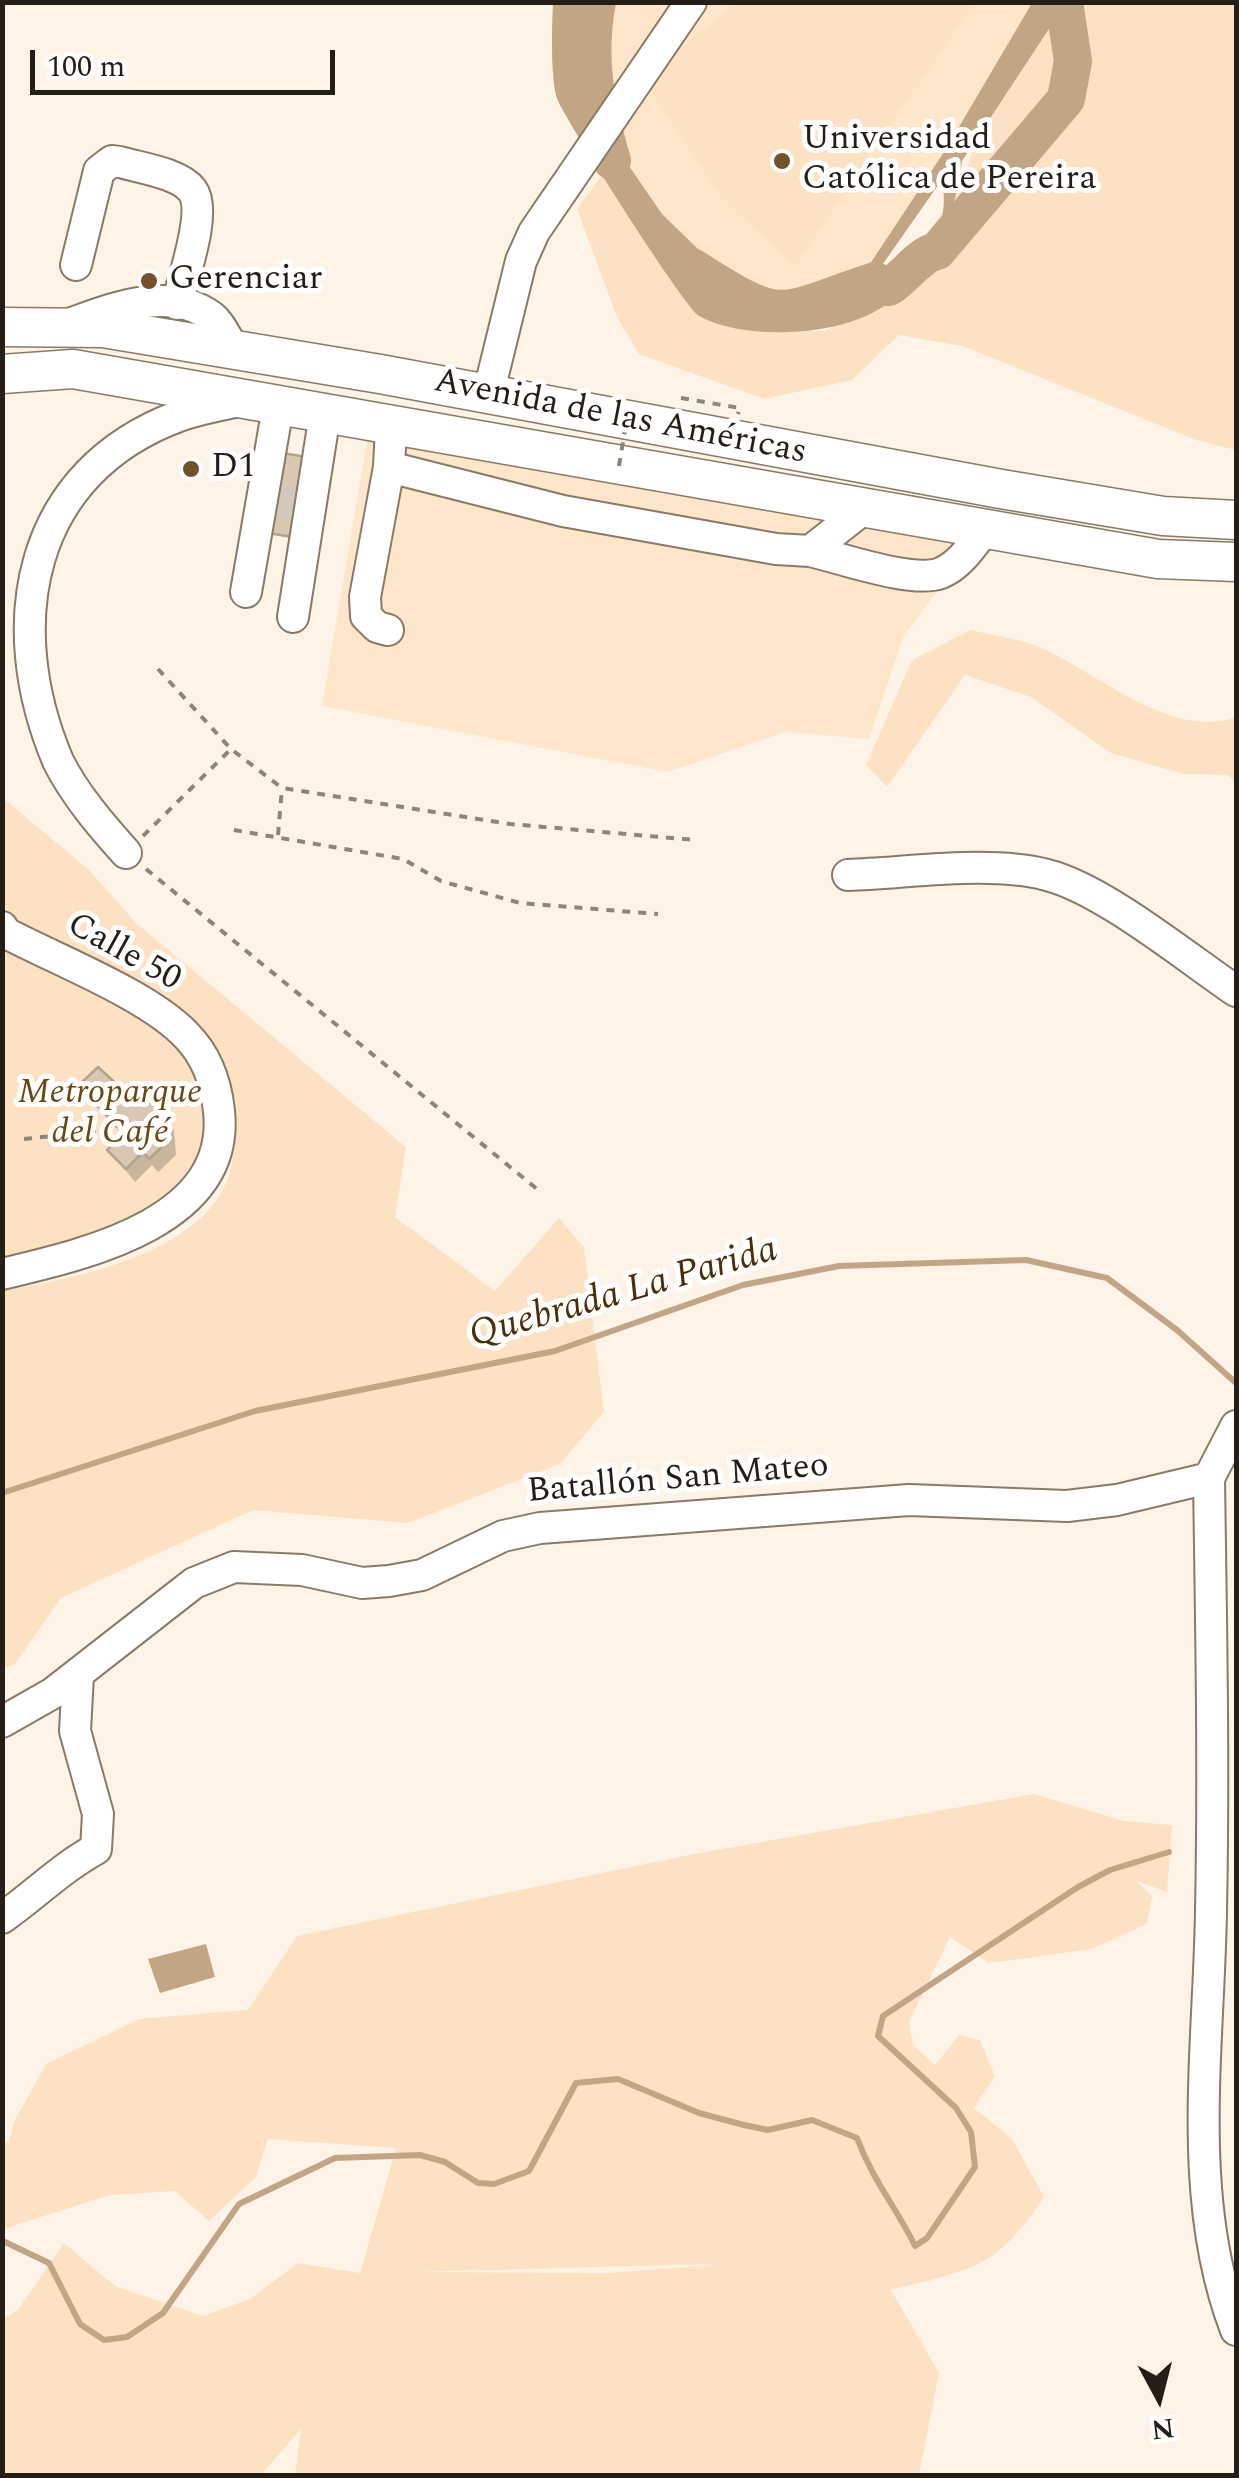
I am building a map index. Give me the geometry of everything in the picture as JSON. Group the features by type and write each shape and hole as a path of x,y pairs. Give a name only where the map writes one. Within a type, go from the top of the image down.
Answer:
{"main road":[{"name":"Avenida de las Américas","path":"2,327 68,324 488,394 1001,490 1163,516 1236,520"},
{"name":"Avenida de las Américas","path":"2,374 74,369 173,401 241,400 1158,559 1236,562"}],"street":[{"path":"488,394 521,261 550,206 686,11"},
{"path":"76,265 99,171 112,161 176,180 192,190 200,210 177,304"},
{"path":"68,324 131,302 177,304 212,318 235,351"},
{"path":"126,853 57,760 34,693 23,624 26,584 36,547 57,507 87,474 132,440 173,401"},
{"path":"278,407 293,616"},
{"path":"246,592 325,414"},
{"path":"388,630 377,627 366,616 365,598 388,467 391,427"},
{"path":"388,467 563,510 810,551 919,576 940,573 958,561 986,529"},
{"path":"810,551 866,507"},
{"path":"848,875 1014,870 1050,875 1097,898 1236,991"},
{"name":"Calle 50","path":"2,926 6,933 147,1006 185,1033 206,1060 216,1089 221,1144 204,1182 163,1216 89,1253 2,1274"},
{"path":"1236,1426 1209,1478 1212,1844 1206,2151 1211,2236 1236,2330"},
{"name":"Batallón San Mateo","path":"2,1722 78,1675 194,1582 234,1567 302,1570 376,1583 422,1574 486,1542 540,1528 909,1500 1066,1506 1117,1500 1209,1478"},
{"path":"2,1918 37,1893 60,1868 96,1849 98,1814 76,1731 78,1675"}],"path":[{"path":"619,466 630,406"},
{"path":"158,669 231,749 282,788 510,824 695,840"},
{"path":"231,749 126,853 537,1189"},
{"path":"278,835 282,788"},
{"path":"234,830 403,859 442,881 520,903 658,914"},
{"path":"24,1140 110,1130"}],"shaded area":[{"path":"553,3 597,3 581,96 662,214 706,257 722,285 753,305 792,311 854,288 946,149 1032,3 1066,3 962,161 944,232 911,285 859,319 788,332 731,327 699,316 672,282 558,101 553,67","holes":["941,181 944,196 938,231 920,264 893,284 877,286 878,271"]},
{"name":"Universidad Católica de Pereira","path":"597,3 1033,3 946,149 854,288 782,313 706,257 662,214 580,96"},
{"path":"370,423 985,529 904,635 869,739 785,732 668,772 322,706"},
{"path":"206,1944 215,1977 160,1993 148,1959"}],"green space":[{"path":"739,3 973,3 794,266 723,199 642,76"},
{"path":"1066,3 1236,3 1236,450 1196,440 962,346 899,335 852,380 764,399 639,354 617,317 577,209 603,174 811,331 826,331 889,287 958,191 979,135"},
{"path":"971,630 1037,646 1163,712 1212,722 1236,717 1236,782 1227,775 1184,774 1111,753 1031,697 965,675 887,787 866,765 912,660"},
{"path":"3,798 89,870 136,923 406,1147 395,1217 495,1291 559,1218 584,1248 604,1412 560,1464 408,1523 253,1510 61,1598 14,1665 3,1668 3,1291 102,1269 169,1241 197,1221 218,1197 231,1168 237,1119 230,1081 212,1051 186,1026 81,965 10,914 3,900"},
{"name":"Metroparque del Café","path":"2,927 185,1033 221,1144 163,1216 2,1274"},
{"path":"1034,1794 1124,1821 1172,1825 1167,1892 1135,1880 1152,1896 1147,1924 1092,1949 989,1963 950,1937 909,2022 913,2045 935,2065 959,2035 980,2040 995,2076 974,2108 1012,2139 1044,2197 1011,2240 979,2263 891,2290 939,2373 919,2475 295,2475 301,2429 261,2475 3,2475 3,2319 18,2310 64,2243 115,2286 203,2316 250,2299 298,2263 360,2273 396,2148 268,2139 256,2177 209,2221 175,2191 110,2195 3,2229 3,2143 9,2141 14,2122 46,2064 139,2019 248,2010 297,1936 699,1853","holes":["713,2265 608,2273 416,2272"]}],"building":[{"path":"282,453 307,457 292,537 268,533"},
{"path":"98,1067 136,1102 161,1104 167,1114 169,1140 149,1159 143,1152 126,1169 107,1150 124,1134 78,1086"}],"waterway":[{"path":"597,2 592,43 594,83 612,161"},
{"path":"692,267 747,299 782,309 875,281 889,287 925,256 937,251 1066,99 1073,61 1064,2"},
{"name":"Quebrada La Parida","path":"2,1493 255,1411 555,1351 743,1285 839,1266 1026,1260 1107,1278 1177,1330 1236,1383"},
{"path":"2,2245 5,2242 49,2263 80,2324 104,2340 127,2337 163,2313 239,2204 335,2158 420,2155 445,2162 478,2183 494,2184 529,2171 576,2083 618,2079 699,2113 744,2125 768,2130 812,2120 857,2138 915,2246 927,2238 975,2167 971,2132 956,2108 878,2036 883,2016 1078,1887 1110,1870 1169,1852"}],"tunnel":[{"path":"274,500 298,505"}],"place":[{"name":"Universidad Católica de Pereira","path":"782,161"},
{"name":"Gerenciar","path":"149,281"},
{"name":"D1","path":"191,469"}]}
